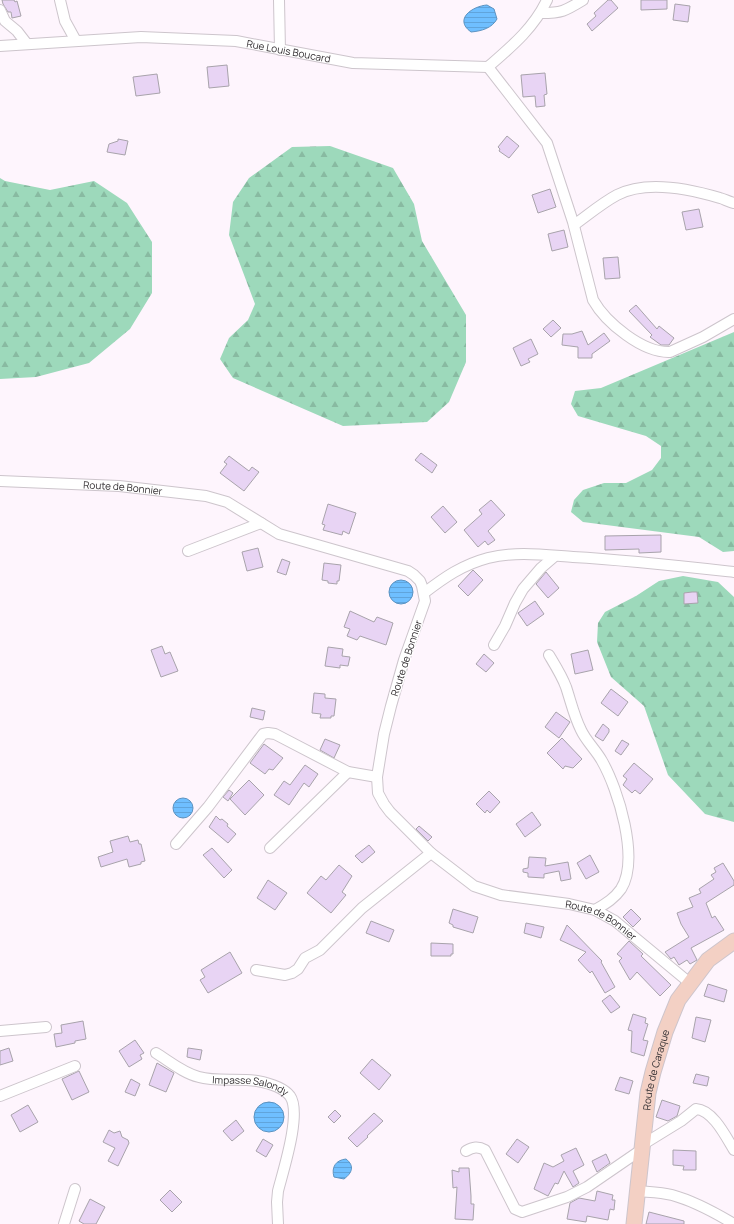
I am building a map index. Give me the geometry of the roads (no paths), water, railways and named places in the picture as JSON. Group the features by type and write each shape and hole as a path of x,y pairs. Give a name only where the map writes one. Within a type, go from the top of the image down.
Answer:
{"street":[{"path":"60,0 65,21 76,41"},
{"path":"279,0 280,50"},
{"path":"547,0 541,13 525,34 488,67 547,143 574,225 593,300 598,308 628,337 657,351 670,352 703,337 734,319"},
{"path":"541,13 559,13 569,9 583,0"},
{"path":"0,10 5,21 17,31 27,44"},
{"name":"Rue Louis Boucard","path":"0,46 141,37 236,42 353,63 488,67"},
{"path":"574,225 617,195 638,188 670,188 684,190 720,198 734,203"},
{"name":"Route de Bonnier","path":"0,482 119,486 198,494 226,502 279,534 408,571 414,575 420,580 424,593 424,601 423,608 404,660 391,706 376,777 378,793 384,804 430,853 460,877 474,886 484,890 519,898 569,904 595,910 615,920 691,984"},
{"path":"188,551 261,523"},
{"path":"424,593 449,574 468,565 504,555 532,554 734,572"},
{"path":"494,645 523,589 541,568 556,556"},
{"path":"549,655 562,677 582,732 602,760 619,798 624,818 627,842 627,869 622,888 614,898 595,910"},
{"path":"176,844 208,807 263,734 275,734 348,772 376,777"},
{"path":"270,848 348,772"},
{"path":"256,970 285,975 298,969 305,958 320,950 362,908 430,853"},
{"name":"Route de Caraque","path":"634,1224 648,1093 667,1027 678,1000 708,960 726,945 734,941"},
{"path":"0,1030 46,1027"},
{"name":"Impasse Salondy","path":"156,1053 190,1074 199,1077 256,1081 273,1085 284,1090 289,1096 293,1102 293,1127 276,1202 278,1224"},
{"path":"0,1096 75,1066"},
{"path":"466,1151 474,1147 480,1147 485,1150 515,1209 522,1212 566,1197 587,1187 696,1109 701,1109 708,1114 734,1150"},
{"path":"64,1224 75,1189"},
{"path":"638,1191 670,1195 689,1200 715,1212 734,1224"}],"water":[{"path":"487,5 494,9 497,19 492,25 486,28 471,32 466,27 464,18 476,8"},
{"path":"401,580 410,583 413,592 410,601 401,604 392,601 389,592 392,583"},
{"path":"183,798 190,801 193,808 190,815 183,818 176,815 173,808 176,801"},
{"path":"269,1102 275,1103 283,1111 283,1123 275,1131 269,1132 263,1131 255,1123 254,1117 255,1111 263,1103"},
{"path":"346,1159 351,1164 351,1172 344,1179 334,1177 333,1170 337,1162"}]}
